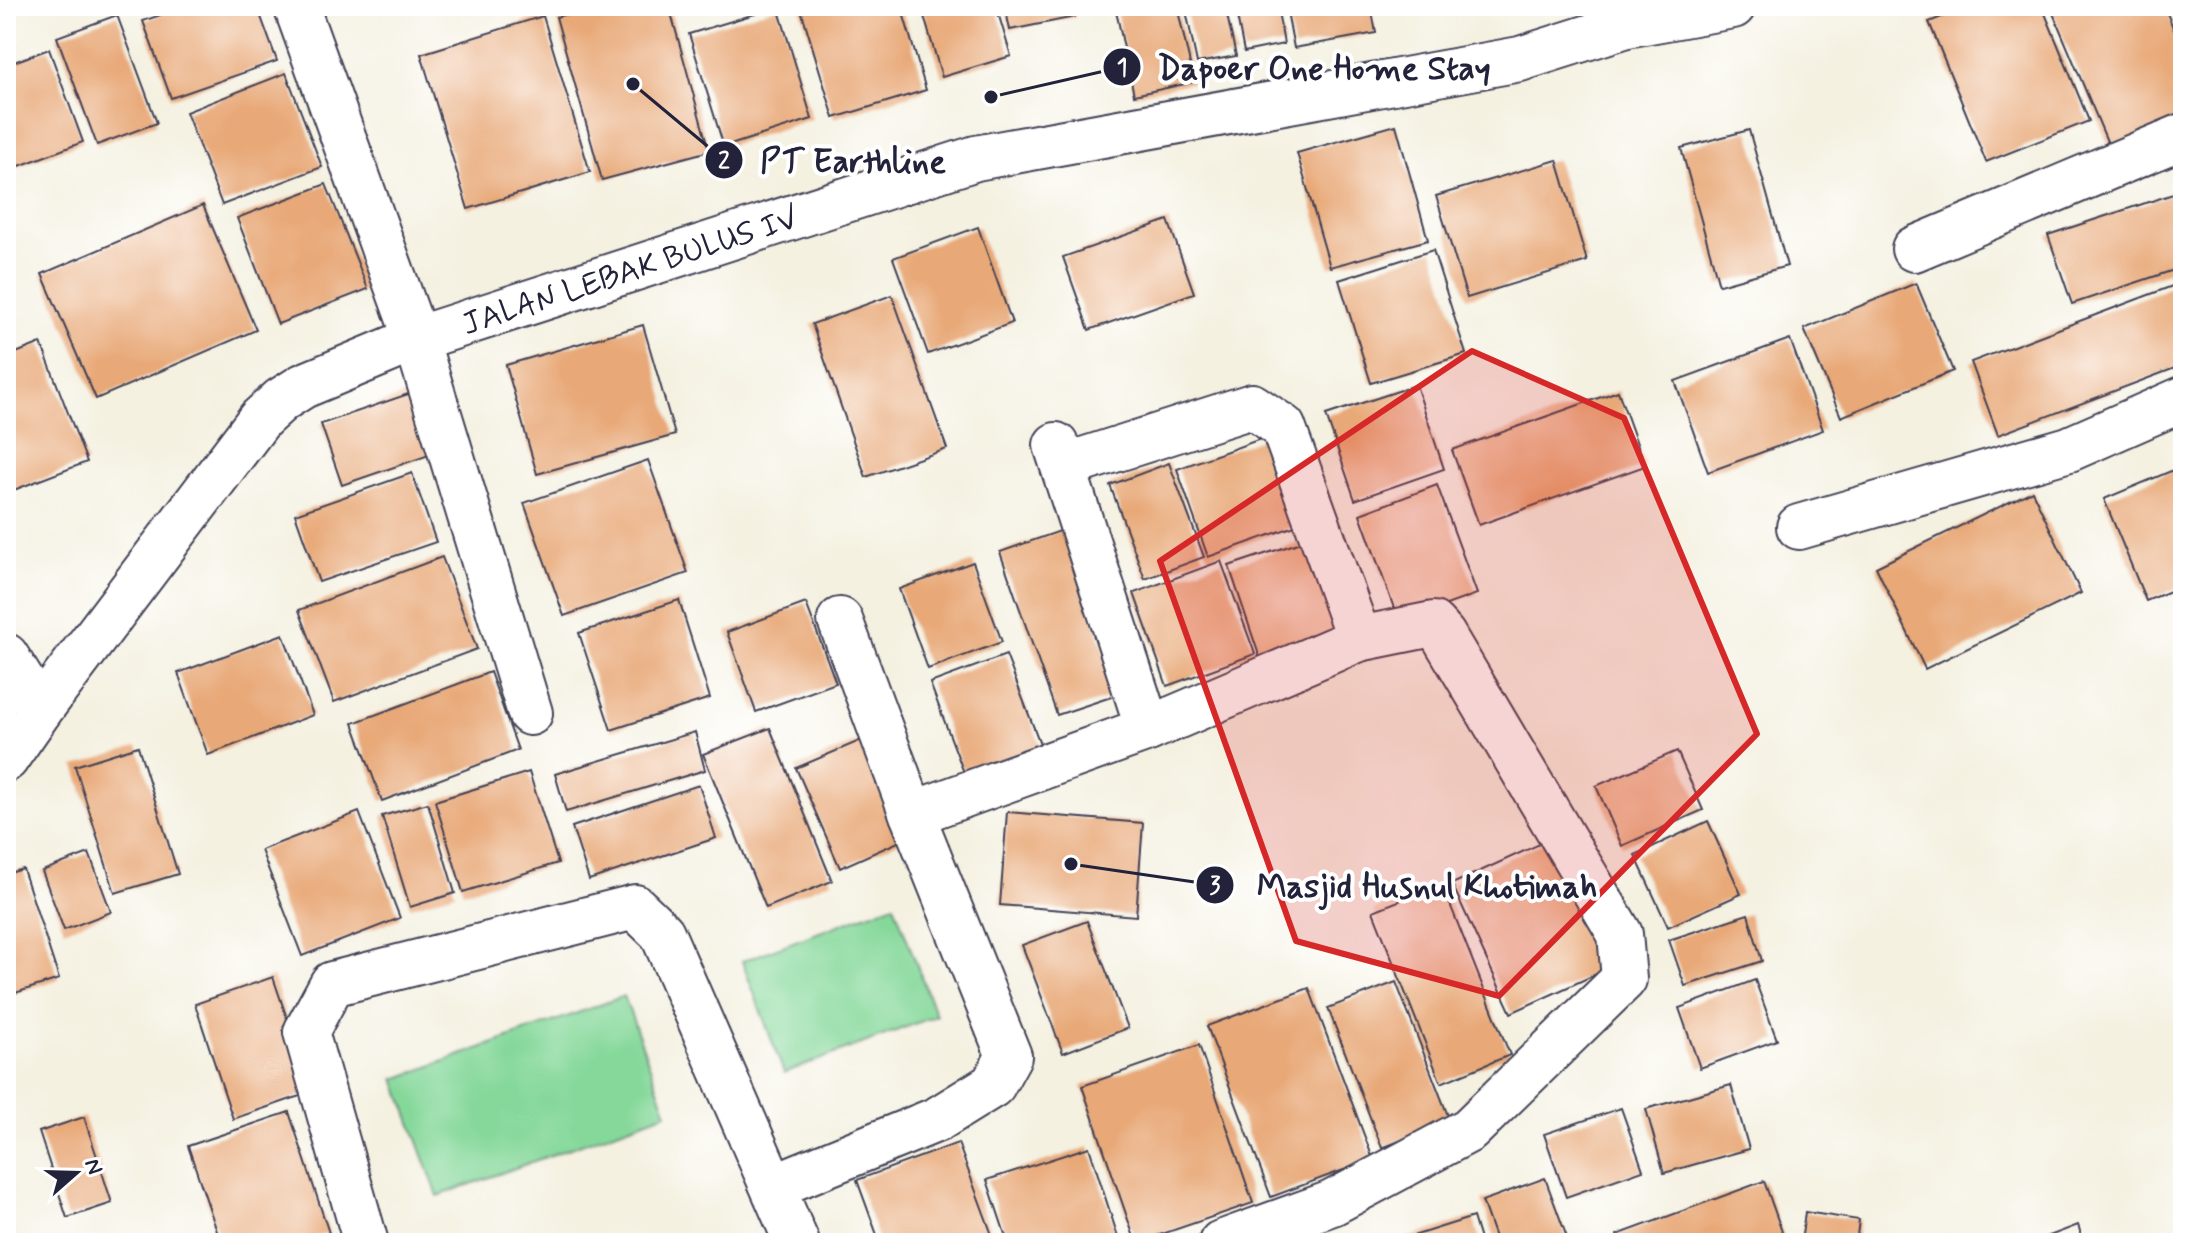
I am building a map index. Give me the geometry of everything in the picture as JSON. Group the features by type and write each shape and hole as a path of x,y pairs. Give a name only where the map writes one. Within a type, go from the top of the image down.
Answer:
{"street":[{"path":"296,6 416,339 530,713"},
{"name":"JALAN LEBAK BULUS IV","path":"6,759 260,419 303,386 416,339 976,158 1520,59 1625,16 1733,6"},
{"path":"1914,249 2183,136"},
{"path":"1799,527 2069,449 2183,399"},
{"path":"1148,729 1060,456 1252,406 1283,427 1359,639"},
{"path":"774,1186 938,1119 993,1085 1009,1056 912,814 840,620"},
{"path":"912,814 1148,729 1359,639 1433,624 1443,635 1620,934 1624,979 1469,1130 1332,1203 1221,1243"},
{"path":"6,656 40,710"},
{"path":"366,1243 306,1032 332,984 635,907 662,933 797,1243"}],"highlighted area":[{"path":"1472,351 1624,418 1757,734 1499,996 1296,941 1160,561"}],"green space":[{"path":"894,904 936,1016 784,1073 742,961"},
{"path":"624,996 667,1113 438,1196 395,1079"}],"building":[{"path":"186,6 257,6 277,61 171,98 143,21"},
{"path":"595,6 669,6 709,151 602,180 556,17"},
{"path":"800,6 901,6 926,90 834,118"},
{"path":"921,6 996,6 1011,56 942,77"},
{"path":"1005,6 1073,6 1075,17 1010,30"},
{"path":"1115,6 1177,6 1194,82 1134,95"},
{"path":"1185,6 1225,6 1236,56 1197,63"},
{"path":"1235,6 1277,6 1284,44 1244,52"},
{"path":"1286,6 1371,6 1376,33 1294,48"},
{"path":"1969,6 2042,6 2089,121 1986,162 1929,22"},
{"path":"2050,6 2164,6 2183,51 2183,129 2114,158"},
{"path":"778,7 812,119 724,147 689,34"},
{"path":"117,15 157,123 97,145 57,37"},
{"path":"543,16 590,172 468,209 421,54"},
{"path":"49,49 83,142 6,171 6,65"},
{"path":"286,73 322,167 222,205 186,112"},
{"path":"1396,125 1428,240 1330,267 1297,153"},
{"path":"1749,130 1787,266 1719,285 1681,148"},
{"path":"1557,160 1587,261 1467,298 1436,196"},
{"path":"326,184 368,289 278,324 237,218"},
{"path":"2176,193 2183,213 2183,267 2072,304 2048,235"},
{"path":"203,205 256,330 96,399 42,274"},
{"path":"1168,220 1194,293 1089,330 1063,257"},
{"path":"978,227 1012,323 928,354 893,258"},
{"path":"1433,250 1466,354 1371,383 1339,280"},
{"path":"2183,282 2183,365 1998,435 1971,362"},
{"path":"1916,283 1953,371 1841,417 1804,329"},
{"path":"892,295 947,449 866,477 812,324"},
{"path":"643,325 675,435 537,474 506,365"},
{"path":"1790,339 1823,430 1708,472 1675,381"},
{"path":"41,343 87,462 6,493 6,357"},
{"path":"1416,385 1444,469 1355,500 1326,415"},
{"path":"1618,391 1645,466 1479,525 1452,450"},
{"path":"414,392 435,453 342,485 321,424"},
{"path":"1280,432 1312,520 1208,557 1177,469"},
{"path":"648,460 688,573 564,616 524,503"},
{"path":"1169,463 1204,557 1145,579 1110,485"},
{"path":"2183,466 2183,586 2146,601 2104,499"},
{"path":"412,473 436,542 319,582 295,514"},
{"path":"1437,485 1477,594 1399,622 1360,514"},
{"path":"2032,491 2081,593 1925,669 1876,567"},
{"path":"1063,530 1120,694 1057,715 1000,552"},
{"path":"1316,537 1348,632 1261,661 1229,566"},
{"path":"442,557 477,649 334,702 299,610"},
{"path":"1221,561 1255,654 1167,686 1134,593"},
{"path":"973,562 1002,642 928,669 899,589"},
{"path":"679,600 710,698 611,730 579,633"},
{"path":"806,603 836,683 756,712 727,632"},
{"path":"283,634 313,715 208,755 178,673"},
{"path":"1006,655 1042,749 966,778 930,683"},
{"path":"490,672 518,750 382,801 353,723"},
{"path":"770,728 832,881 766,908 703,754"},
{"path":"695,732 705,770 566,812 555,774"},
{"path":"871,736 914,835 840,868 796,768"},
{"path":"138,746 178,874 115,893 75,766"},
{"path":"1677,751 1703,810 1622,846 1596,786"},
{"path":"529,772 558,863 463,892 435,801"},
{"path":"699,785 716,838 589,880 572,827"},
{"path":"428,803 455,893 410,907 382,816"},
{"path":"359,812 400,918 302,956 261,850"},
{"path":"1007,812 1143,823 1136,916 1000,905"},
{"path":"1708,821 1741,894 1668,927 1635,855"},
{"path":"1555,837 1614,966 1511,1013 1452,884"},
{"path":"89,853 111,912 64,930 42,871"},
{"path":"23,869 59,979 6,996 6,874"},
{"path":"1442,884 1510,1055 1441,1083 1373,911"},
{"path":"1748,914 1762,961 1685,986 1669,940"},
{"path":"1087,921 1128,1028 1063,1053 1022,945"},
{"path":"273,977 312,1092 233,1119 195,1004"},
{"path":"1755,980 1777,1040 1700,1068 1679,1008"},
{"path":"1396,982 1450,1121 1382,1148 1328,1008"},
{"path":"1309,988 1373,1159 1271,1197 1207,1026"},
{"path":"1199,1045 1253,1203 1136,1243 1082,1086"},
{"path":"1731,1085 1749,1149 1664,1173 1646,1109"},
{"path":"1621,1108 1643,1170 1566,1197 1544,1134"},
{"path":"289,1112 329,1233 298,1243 221,1243 188,1146"},
{"path":"84,1117 112,1203 67,1218 39,1132"},
{"path":"958,1143 995,1243 880,1243 857,1180"},
{"path":"1089,1147 1120,1243 1008,1243 987,1180"},
{"path":"1545,1178 1569,1243 1497,1243 1482,1201"},
{"path":"1764,1181 1786,1243 1620,1243 1617,1235"},
{"path":"1805,1212 1859,1220 1856,1243 1801,1243"},
{"path":"1473,1217 1481,1243 1394,1243 1394,1242"},
{"path":"2078,1225 2084,1243 2031,1243"}],"place":[{"name":"PT Earthline","path":"633,84"},
{"name":"Dapoer One Home Stay","path":"991,97"},
{"name":"Masjid Husnul Khotimah","path":"1071,864"}]}
